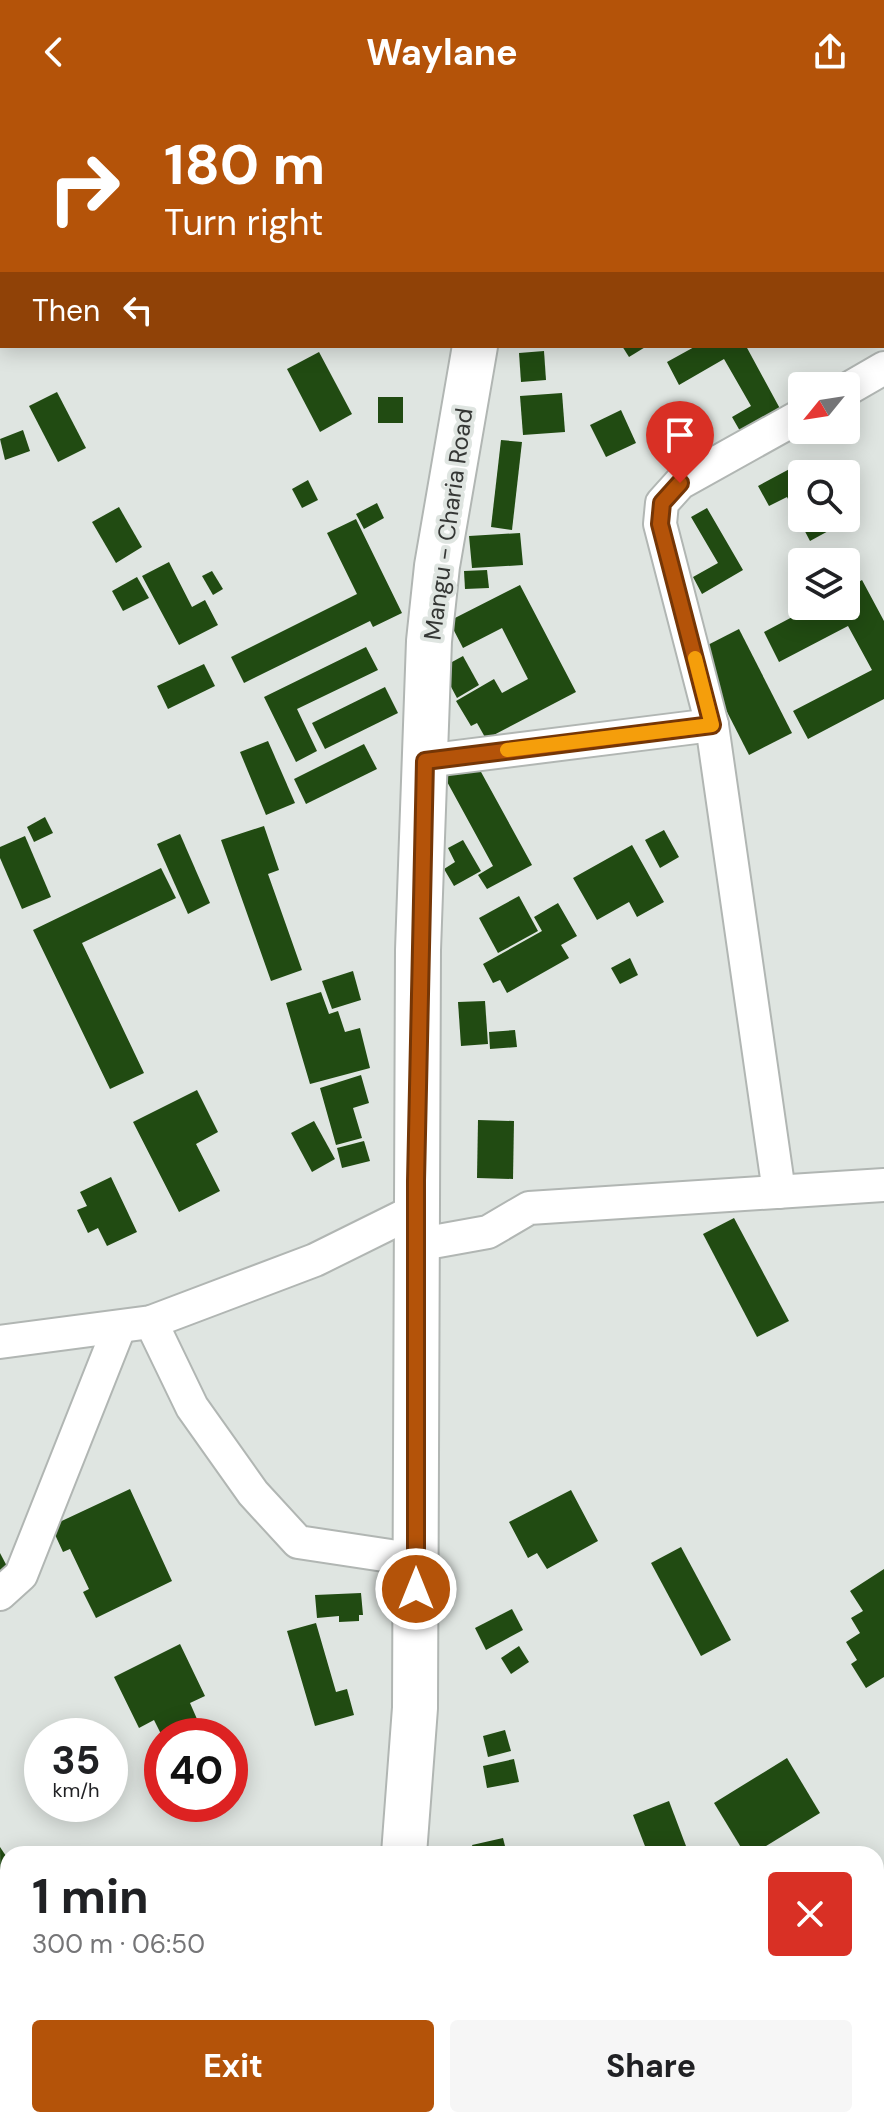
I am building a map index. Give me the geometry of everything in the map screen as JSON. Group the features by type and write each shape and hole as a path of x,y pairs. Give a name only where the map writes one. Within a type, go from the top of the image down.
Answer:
{"street":[{"name":"Mangu - Charia Road","path":"405,1846 415,1708 416,1227 429,641 437,566 475,348"},
{"path":"860,382 884,368"},
{"path":"779,1192 712,725 660,524 662,503 680,483 788,423"},
{"path":"425,761 712,725"},
{"path":"0,1342 151,1322 315,1260 416,1227 488,1232 529,1208 884,1185"},
{"path":"151,1322 192,1407 253,1493 298,1542 417,1560"},
{"path":"0,1594 21,1575 119,1328"}],"building":[{"path":"623,348 644,348 629,357"},
{"path":"692,348 747,348 784,416 744,438 732,417 751,406 724,359 679,385 667,362"},
{"path":"544,351 546,380 521,382 519,353"},
{"path":"319,352 352,414 320,432 287,369"},
{"path":"57,392 86,448 58,462 29,406"},
{"path":"562,393 565,432 523,435 520,396"},
{"path":"378,397 403,397 403,423 378,423"},
{"path":"621,410 636,443 606,457 590,425"},
{"path":"23,430 30,451 5,460 0,439"},
{"path":"501,440 522,442 512,530 491,527"},
{"path":"788,470 788,499 769,506 758,486"},
{"path":"308,480 318,500 302,508 292,489"},
{"path":"377,503 384,518 364,529 356,514"},
{"path":"119,507 142,547 116,563 92,522"},
{"path":"707,508 743,570 702,594 693,577 718,563 691,517"},
{"path":"356,519 402,613 373,627 370,621 244,683 231,657 357,594 327,533"},
{"path":"805,532 826,532 810,541"},
{"path":"520,533 523,565 472,568 469,536"},
{"path":"169,562 192,607 205,600 218,625 179,645 142,576"},
{"path":"487,570 489,588 465,589 464,571"},
{"path":"212,571 223,589 213,595 202,576"},
{"path":"137,577 149,598 123,611 112,591"},
{"path":"860,581 884,621 884,699 808,739 793,711 872,670 848,626 779,662 764,632 788,619 860,620"},
{"path":"520,585 576,692 486,739 477,723 471,726 456,701 494,679 502,693 528,679 502,628 463,648 449,621"},
{"path":"739,629 792,733 749,755 696,651"},
{"path":"366,647 378,670 297,709 317,751 296,762 264,697"},
{"path":"463,656 479,685 457,698 441,668"},
{"path":"204,664 215,686 168,709 157,686"},
{"path":"385,687 398,713 325,749 312,723"},
{"path":"268,741 295,803 266,815 240,752"},
{"path":"364,744 377,769 306,804 294,779"},
{"path":"475,761 532,865 487,889 478,875 493,866 445,778"},
{"path":"45,817 53,833 34,842 27,827"},
{"path":"264,826 279,870 268,874 302,970 271,981 221,840"},
{"path":"664,830 679,857 660,868 645,840"},
{"path":"180,834 210,903 188,914 157,844"},
{"path":"25,836 51,897 22,909 0,858 0,847"},
{"path":"463,840 481,871 454,886 444,869 455,862 448,848"},
{"path":"632,845 664,902 637,917 629,902 597,920 573,878"},
{"path":"161,868 176,898 82,943 144,1073 110,1089 33,930"},
{"path":"519,896 538,931 498,953 479,918"},
{"path":"558,903 577,936 561,945 569,958 507,993 500,980 493,983 483,964 542,931 534,917"},
{"path":"630,958 638,975 620,984 611,968"},
{"path":"353,971 361,1000 332,1009 322,981"},
{"path":"321,992 329,1014 338,1011 345,1032 360,1028 370,1068 310,1084 286,1003"},
{"path":"485,1001 488,1044 461,1046 458,1002"},
{"path":"515,1030 517,1047 490,1049 489,1032"},
{"path":"361,1075 369,1103 353,1108 362,1138 336,1145 320,1088"},
{"path":"197,1090 218,1132 196,1144 220,1191 179,1212 133,1122"},
{"path":"478,1120 514,1121 513,1179 477,1178"},
{"path":"314,1121 335,1159 312,1172 291,1133"},
{"path":"364,1141 370,1161 342,1168 337,1148"},
{"path":"111,1177 137,1232 107,1246 98,1228 88,1233 77,1210 87,1206 80,1192"},
{"path":"734,1218 789,1321 757,1337 703,1234"},
{"path":"130,1489 172,1581 96,1618 83,1592 89,1589 70,1549 63,1552 51,1526"},
{"path":"571,1490 598,1541 547,1569 537,1553 528,1558 509,1522"},
{"path":"681,1547 731,1640 701,1656 651,1563"},
{"path":"0,1553 10,1572 0,1578"},
{"path":"884,1569 884,1677 866,1688 851,1664 857,1660 846,1642 860,1633 851,1618 863,1611 850,1591"},
{"path":"361,1593 363,1615 359,1615 359,1621 339,1622 339,1616 317,1618 315,1595"},
{"path":"512,1609 523,1630 486,1650 475,1628"},
{"path":"316,1623 336,1692 347,1689 354,1715 315,1726 287,1631"},
{"path":"180,1644 205,1696 190,1703 197,1718 144,1718 144,1725 139,1728 114,1677"},
{"path":"519,1646 529,1662 511,1674 501,1658"},
{"path":"505,1730 511,1751 488,1757 483,1736"},
{"path":"787,1758 820,1813 766,1846 740,1846 714,1803"},
{"path":"514,1759 519,1782 487,1788 483,1766"},
{"path":"669,1801 686,1846 645,1846 633,1815"},
{"path":"503,1838 505,1846 472,1846"}],"slow traffic":[{"path":"507,750 712,725 695,658"}],"route":[{"path":"416,1589 418,950 425,761 712,725 660,524 662,503 680,483"}]}
